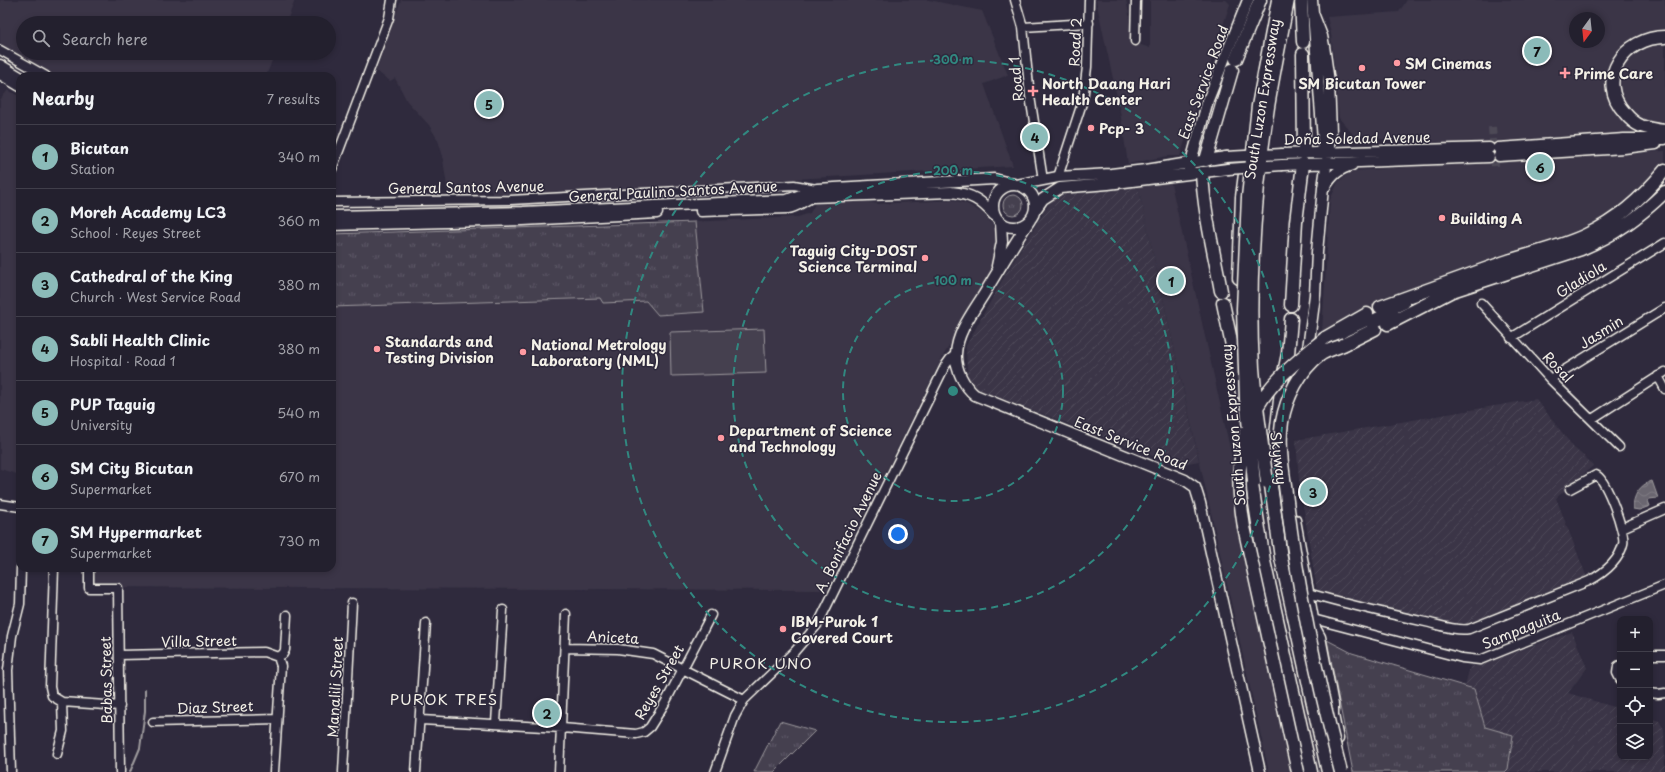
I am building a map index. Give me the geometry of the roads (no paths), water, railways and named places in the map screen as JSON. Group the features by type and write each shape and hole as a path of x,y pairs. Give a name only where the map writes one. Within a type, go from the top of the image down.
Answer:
{"highway":[{"path":"1206,160 1234,65 1260,0"},
{"name":"South Luzon Expressway","path":"1273,0 1253,105 1242,197 1239,368 1251,483 1264,562 1311,772"},
{"name":"Skyway","path":"1278,0 1258,106 1248,196 1243,309 1246,399 1254,482 1267,561 1315,772"},
{"name":"Skyway","path":"1288,0 1268,108 1258,197 1252,309 1253,368 1278,559 1325,772"},
{"name":"South Luzon Expressway","path":"1294,0 1273,108 1261,197 1257,253 1257,368 1270,481 1281,558 1328,772"},
{"path":"1301,0 1303,42"},
{"path":"1665,37 1651,38 1636,44 1622,57 1614,70 1612,81 1614,95 1619,106 1631,120 1640,126 1652,130 1665,131"},
{"path":"1291,305 1296,222 1304,159 1303,54"},
{"path":"1380,307 1513,259 1585,236 1607,224 1626,210 1651,187 1665,170"},
{"path":"1202,173 1206,216 1242,393"},
{"path":"1388,324 1452,291 1582,249 1602,241 1641,215 1665,192"},
{"path":"1298,772 1244,527 1239,498 1238,471 1247,429 1262,399 1292,366 1325,338 1367,314"},
{"path":"1270,481 1282,382 1288,354 1291,319"},
{"path":"1341,772 1323,701 1295,561 1282,453 1282,422 1291,394 1299,379 1310,364 1322,354 1375,330"}],"main road":[{"name":"East Service Road","path":"1188,174 1190,162 1208,100 1248,0"},
{"path":"1312,0 1313,13 1322,36 1329,82 1331,132 1323,163 1315,222 1317,252"},
{"path":"0,65 16,75"},
{"path":"0,74 16,84"},
{"name":"Doña Soledad Avenue","path":"1226,157 1282,154 1323,163 1362,162 1494,152 1624,139 1665,139"},
{"name":"Doña Soledad Avenue","path":"1202,173 1228,169 1282,165 1325,152 1494,152 1624,148 1665,143"},
{"name":"General Paulino Santos Avenue","path":"336,216 416,215 670,206 787,200 817,189 994,179 1015,185 1058,177 1111,174 1226,157"},
{"path":"1036,209 1033,195 1028,189 1015,185 1001,189 993,200 994,215 1001,223 1009,227 1023,226 1030,220 1043,199 1050,193 1060,188 1202,173 1206,160"},
{"path":"1323,188 1336,172 1342,168 1362,162"},
{"path":"1323,163 1323,188 1317,252 1315,295 1306,361 1286,418 1286,442 1295,523 1314,624 1320,637 1333,705 1333,715 1345,772"},
{"name":"General Paulino Santos Avenue","path":"336,225 523,220 788,208 812,197 951,192 962,193 973,197 982,202 994,215"},
{"name":"East Service Road","path":"1030,220 962,332 956,354 958,370 964,382 975,395 1185,480 1194,487 1200,503 1260,772"},
{"name":"East Service Road","path":"994,277 1001,250 1001,223"}],"street":[{"path":"336,158 389,18 392,0"},
{"name":"Road 1","path":"1015,0 1023,27 1030,96 1043,180"},
{"name":"Road 2","path":"1058,177 1082,100 1087,67 1089,0"},
{"path":"1135,41 1136,0"},
{"path":"1023,27 1089,23"},
{"path":"0,50 16,59"},
{"path":"18,60 39,72"},
{"path":"1562,251 1591,237 1623,218 1652,191 1665,176"},
{"name":"General Santos Avenue","path":"336,202 518,200 794,185 817,189"},
{"path":"1306,361 1350,335 1462,281 1594,242 1628,222 1658,194 1665,185"},
{"path":"415,201 416,215"},
{"name":"Gladiola","path":"1511,338 1665,243"},
{"name":"Rosal","path":"1481,303 1511,338 1550,379 1619,447"},
{"name":"Jasmin","path":"1550,379 1665,308"},
{"name":"A. Bonifacio Avenue","path":"715,772 735,716 744,700 795,651 818,624 945,366 956,354"},
{"path":"1592,419 1661,374 1665,389"},
{"path":"1308,593 1465,630 1589,581 1611,567 1621,551 1624,539 1622,528 1610,495 1599,476 1593,476 1570,489"},
{"path":"0,504 16,506"},
{"path":"1622,528 1665,509"},
{"path":"11,772 8,675 12,636 20,604 22,572"},
{"path":"54,572 50,688 52,696 62,702 120,706"},
{"name":"Babas Street","path":"89,572 89,588 118,588 120,772"},
{"name":"Sampaguita","path":"1314,624 1462,658 1480,660 1665,584"},
{"name":"Manalili Street","path":"343,772 352,603"},
{"path":"496,723 503,610"},
{"path":"559,772 566,614"},
{"path":"274,772 281,666 278,657 283,654 285,650 286,615"},
{"name":"Reyes Street","path":"421,720 496,723 636,734 644,732 650,727 665,703 711,615"},
{"path":"416,772 421,720 426,623"},
{"name":"Aniceta","path":"565,648 618,649 644,652 661,657 744,700"},
{"name":"Villa Street","path":"119,655 264,652 278,657"},
{"path":"1653,655 1665,655"},
{"path":"1653,693 1665,693"},
{"path":"57,754 63,731 62,702"},
{"name":"Diaz Street","path":"153,722 277,719"}],"water":[{"path":"1652,481 1658,498 1649,499 1648,501 1650,506 1639,510 1633,509 1634,500 1640,488"}],"waterway":[{"path":"130,772 140,748 145,711 145,689"}],"tunnel":[{"path":"1492,127 1495,166"}],"place":[{"name":"SM Hypermarket","path":"1537,51"},
{"name":"SM Cinemas","path":"1397,63"},
{"name":"SM Bicutan Tower","path":"1362,68"},
{"name":"Prime Care","path":"1565,73"},
{"name":"North Daang Hari Health Center","path":"1033,91"},
{"name":"PUP Taguig","path":"489,104"},
{"name":"Pcp- 3","path":"1091,128"},
{"name":"Sabli Health Clinic","path":"1035,137"},
{"name":"SM City Bicutan","path":"1540,167"},
{"name":"Building A","path":"1442,218"},
{"name":"Taguig City-DOST Science Terminal","path":"925,258"},
{"name":"Bicutan","path":"1171,281"},
{"name":"Standards and Testing Division","path":"377,349"},
{"name":"National Metrology Laboratory (NML)","path":"523,352"},
{"name":"Department of Science and Technology","path":"721,438"},
{"name":"Cathedral of the King","path":"1313,492"},
{"name":"IBM-Purok 1 Covered Court","path":"783,629"},
{"name":"Moreh Academy LC3","path":"547,713"}],"district":[{"name":"PUROK UNO","path":"761,662"},
{"name":"PUROK TRES","path":"444,698"}]}
